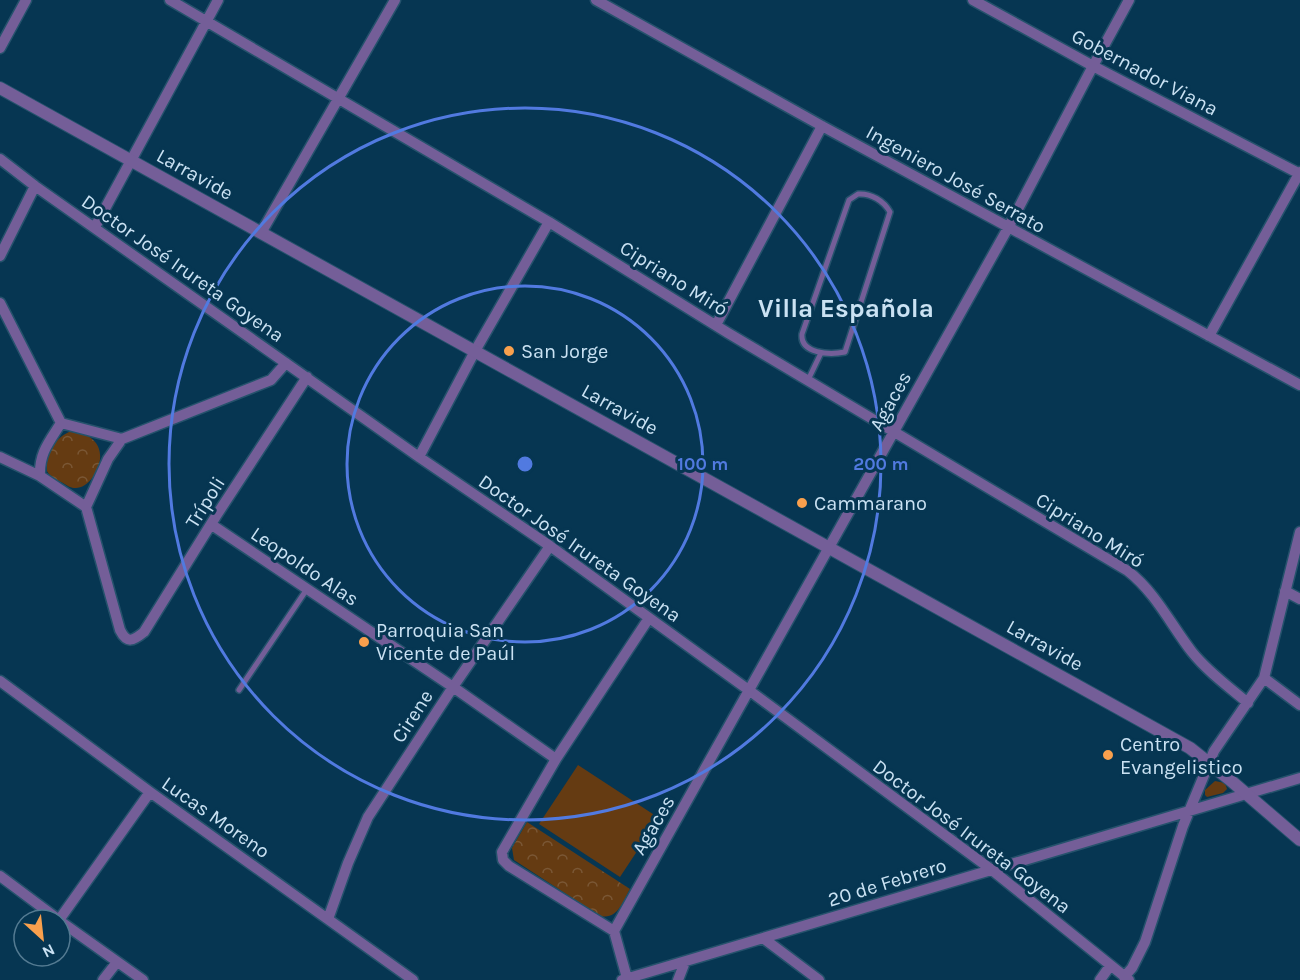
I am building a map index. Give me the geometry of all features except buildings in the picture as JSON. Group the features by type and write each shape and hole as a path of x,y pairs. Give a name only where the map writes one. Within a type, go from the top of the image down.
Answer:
{"street":[{"path":"0,48 26,0"},
{"name":"Cipriano Miró","path":"170,0 549,222 893,432 1128,571 1157,601 1193,653 1248,703"},
{"path":"94,227 218,0"},
{"path":"261,233 395,0"},
{"name":"Ingeniero José Serrato","path":"596,0 1008,228 1300,385"},
{"name":"Gobernador Viana","path":"974,0 1093,66 1300,173"},
{"name":"Agaces","path":"614,931 1008,228 1129,0"},
{"name":"Larravide","path":"0,88 1190,748 1300,840"},
{"path":"716,325 822,126"},
{"name":"Doctor José Irureta Goyena","path":"0,159 419,457 550,546 750,691 992,870 1127,978"},
{"path":"1209,336 1300,173"},
{"path":"0,256 35,186"},
{"path":"419,457 475,351 549,222"},
{"path":"0,303 61,423 122,439"},
{"path":"0,457 40,476 86,507 114,448 122,439 271,380 286,363"},
{"name":"Trípoli","path":"86,507 120,630 124,638 136,639 144,632 308,377"},
{"path":"40,476 40,459 61,423"},
{"name":"Leopoldo Alas","path":"213,525 556,759"},
{"path":"1127,978 1145,942 1189,810 1214,751 1264,678 1300,532"},
{"name":"Cirene","path":"328,919 348,862 368,817 453,687 550,546"},
{"path":"1285,591 1300,599"},
{"path":"624,979 614,931 508,866 503,860 502,852 556,759 649,618"},
{"path":"1264,678 1300,705"},
{"name":"Lucas Moreno","path":"0,681 150,792 413,980"},
{"name":"20 de Febrero","path":"624,979 1300,778"},
{"path":"68,908 150,792"},
{"path":"0,876 43,908"},
{"path":"72,929 143,980"},
{"path":"763,938 819,980"},
{"path":"103,980 117,962"},
{"path":"678,980 685,962"},
{"path":"1100,980 1110,966"}],"lane":[{"path":"858,194 865,194 884,203 890,212 844,352 821,353 804,345 801,340 802,334 849,200 858,194"},
{"path":"808,380 821,353"},
{"path":"239,690 307,589"}],"green space":[{"path":"69,432 85,435 95,442 100,451 100,462 96,472 82,487 69,487 53,478 47,471 49,453 59,438"},
{"path":"578,765 659,818 620,877 539,824"},
{"path":"1215,781 1225,783 1227,789 1223,793 1207,797 1205,790"},
{"path":"527,822 630,889 616,912 600,916 514,860 512,848"}],"place":[{"name":"San Jorge","path":"509,351"},
{"name":"Cammarano","path":"802,503"},
{"name":"Parroquia San Vicente de Paúl","path":"364,642"},
{"name":"Centro Evangelistico","path":"1108,755"}],"district":[{"name":"Villa Española","path":"846,308"}]}
